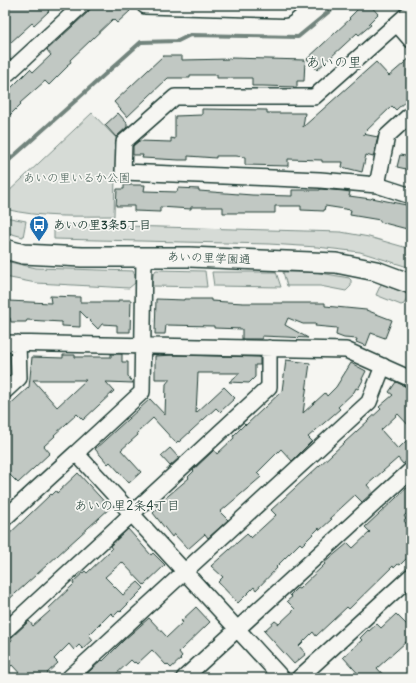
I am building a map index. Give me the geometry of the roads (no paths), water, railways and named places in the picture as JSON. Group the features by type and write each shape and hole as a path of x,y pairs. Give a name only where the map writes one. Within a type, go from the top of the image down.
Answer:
{"street":[{"path":"5,76 82,5"},
{"path":"144,5 284,10 290,5"},
{"path":"411,11 314,97 175,96 124,142 123,172 320,180 377,185 411,196"},
{"path":"397,24 411,40"},
{"path":"377,185 387,136 411,114"},
{"name":"あいの里学園通","path":"5,249 23,254 82,257 189,256 336,264 376,271 411,284"},
{"path":"5,518 142,392 144,257"},
{"path":"5,391 19,378 11,343 346,350 411,379"},
{"path":"5,631 269,387 269,348"},
{"path":"69,678 186,572 369,402 383,366"},
{"path":"76,453 282,678"},
{"path":"184,678 411,470"},
{"path":"299,678 411,576"}],"waterway":[{"path":"6,163 141,42 178,41 190,35 298,37 337,5"}],"place":[{"name":"あいの里3条5丁目","path":"39,242"}],"district":[{"name":"あいの里","path":"334,62"},
{"name":"あいの里2条4丁目","path":"127,505"}],"park label":[{"name":"あいの里いるか公園","path":"77,178"}]}
